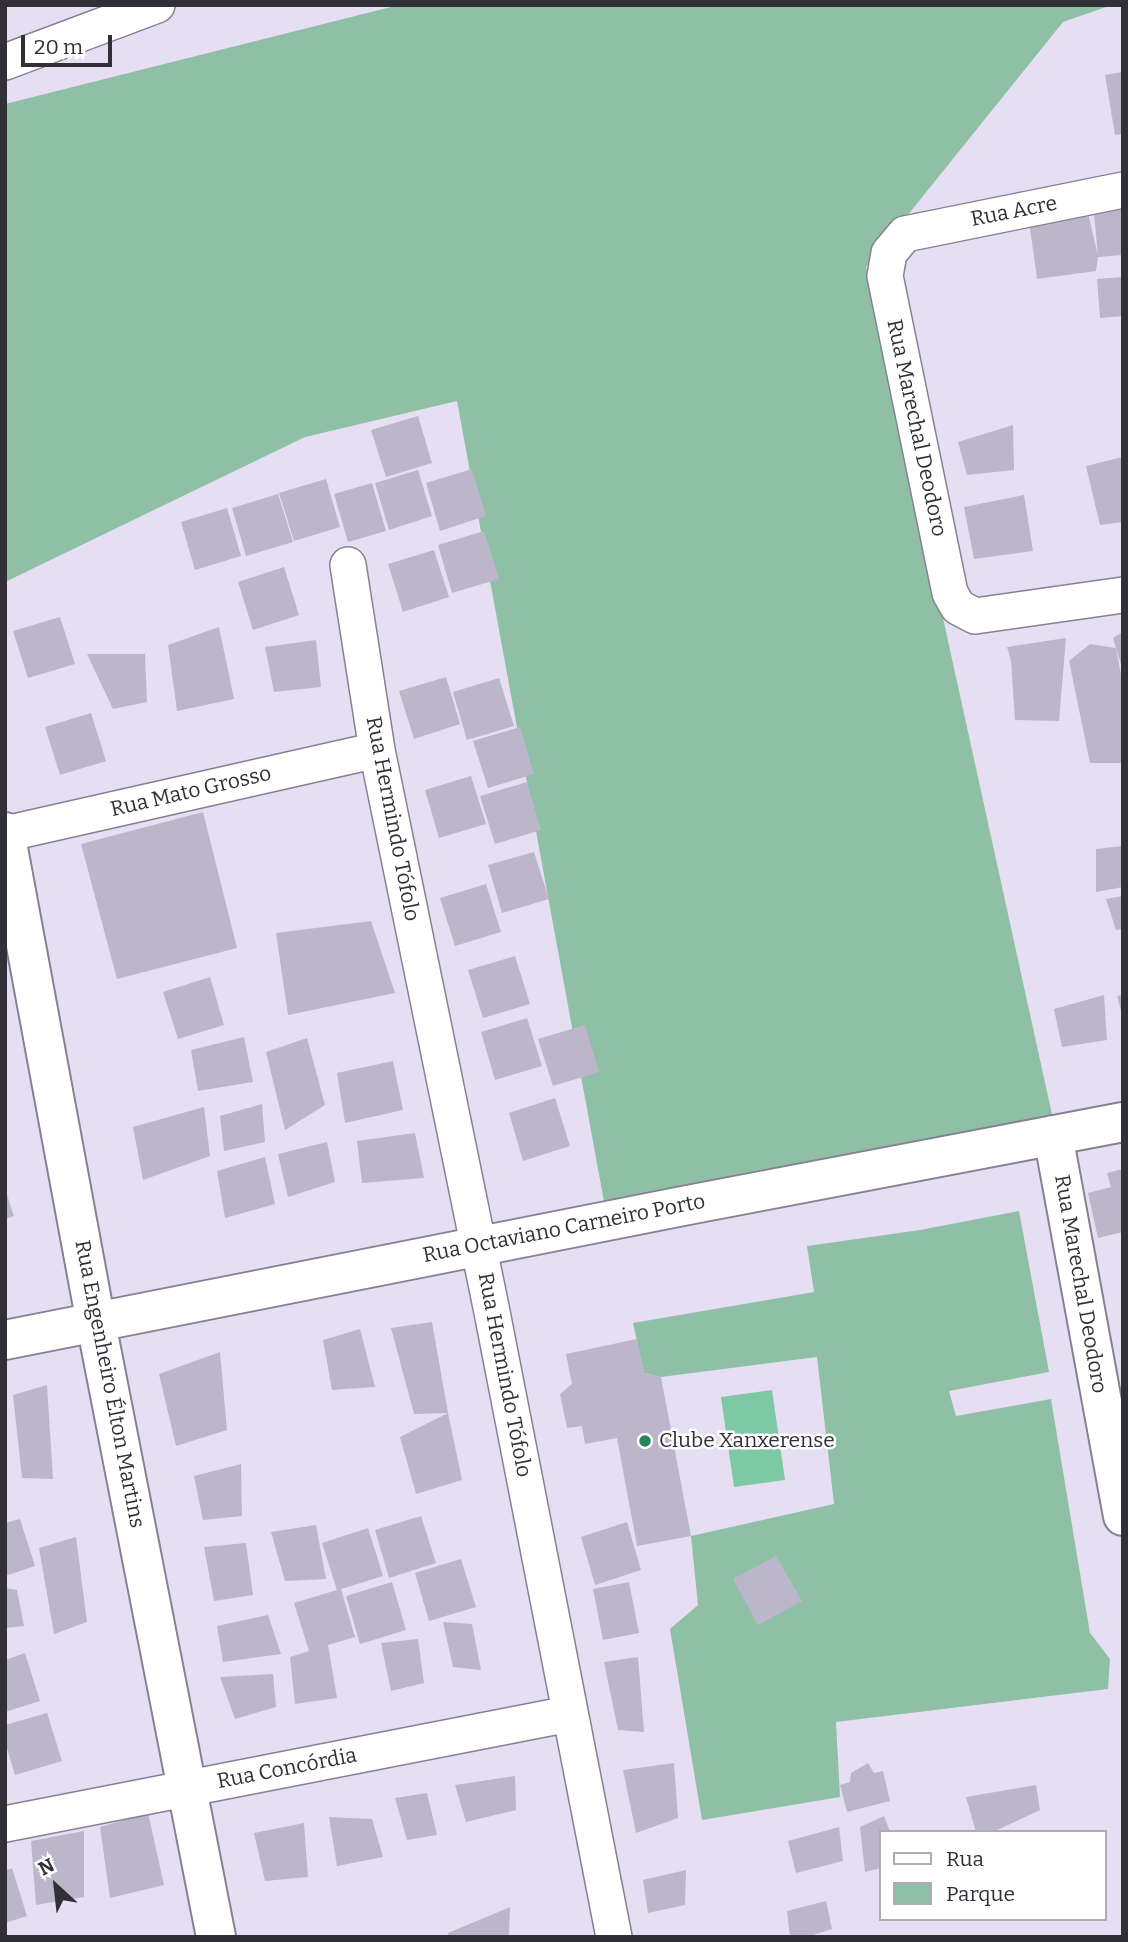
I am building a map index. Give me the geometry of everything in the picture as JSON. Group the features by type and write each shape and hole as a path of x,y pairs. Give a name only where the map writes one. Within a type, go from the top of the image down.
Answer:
{"street":[{"path":"5,62 157,5"},
{"name":"Rua Acre","path":"905,234 1123,190"},
{"name":"Rua Marechal Deodoro","path":"905,234 890,253 885,276 950,593 958,607 975,616 1123,595"},
{"name":"Rua Hermindo Tófolo","path":"348,565 377,750 614,1937"},
{"name":"Rua Mato Grosso","path":"5,833 377,750"},
{"name":"Rua Engenheiro Élton Martins","path":"5,833 96,1323 216,1937"},
{"name":"Rua Octaviano Carneiro Porto","path":"5,1340 1123,1122"},
{"name":"Rua Marechal Deodoro","path":"1053,1135 1123,1516"},
{"name":"Rua Concórdia","path":"5,1824 569,1714"}],"green space":[{"path":"399,5 1112,5 1063,22 866,267 1053,1119 605,1207 457,401 305,437 5,582 5,104"},
{"path":"1019,1211 1049,1372 949,1391 956,1416 1051,1399 1090,1633 1110,1659 1108,1689 836,1722 840,1797 702,1820 670,1629 698,1605 691,1536 834,1504 817,1357 661,1377 644,1373 633,1323 814,1292 807,1246 920,1230"}],"shaded area":[{"path":"772,1390 785,1480 734,1487 721,1397"}],"building":[{"path":"1123,72 1123,134 1115,135 1105,75"},
{"path":"1123,200 1123,255 1098,257 1096,271 1037,279 1029,221 1088,213 1098,256 1093,203"},
{"path":"1123,277 1123,316 1100,318 1097,279"},
{"path":"418,416 432,463 386,477 371,430"},
{"path":"1013,425 1014,470 967,475 958,442"},
{"path":"1123,457 1123,522 1100,525 1086,466"},
{"path":"472,469 486,516 440,531 426,483"},
{"path":"418,470 432,516 389,530 375,483"},
{"path":"326,479 340,527 294,541 279,493"},
{"path":"372,483 386,531 348,542 334,494"},
{"path":"278,494 293,542 246,556 232,508"},
{"path":"1024,495 1033,551 974,559 964,507"},
{"path":"227,508 241,556 195,570 181,522"},
{"path":"484,531 499,579 452,593 438,545"},
{"path":"434,550 449,597 403,612 388,564"},
{"path":"284,567 299,615 253,630 238,582"},
{"path":"60,617 75,664 28,678 13,631"},
{"path":"219,627 234,699 177,711 168,645"},
{"path":"1123,632 1123,668 1122,668 1113,638"},
{"path":"1066,638 1059,721 1015,720 1011,660 1007,647"},
{"path":"316,640 321,687 274,692 265,647"},
{"path":"1090,644 1116,648 1123,685 1123,763 1090,763 1069,661"},
{"path":"87,654 145,654 147,702 113,709"},
{"path":"446,677 460,724 414,739 399,691"},
{"path":"499,678 514,726 467,740 453,692"},
{"path":"91,713 106,761 60,775 45,727"},
{"path":"520,727 534,774 488,788 473,741"},
{"path":"471,776 486,824 439,838 425,790"},
{"path":"527,782 541,830 495,844 480,796"},
{"path":"203,812 237,948 117,979 81,844"},
{"path":"1123,846 1123,887 1096,892 1096,849"},
{"path":"534,852 549,899 502,913 488,865"},
{"path":"486,884 501,932 455,946 440,898"},
{"path":"1123,896 1123,929 1116,930 1106,899"},
{"path":"371,921 395,993 288,1015 276,933"},
{"path":"515,956 530,1004 483,1018 468,970"},
{"path":"210,977 224,1025 178,1039 163,992"},
{"path":"1104,995 1107,1040 1062,1047 1054,1009"},
{"path":"1123,995 1123,1014 1122,1014 1117,996"},
{"path":"527,1018 542,1066 495,1080 481,1032"},
{"path":"585,1025 599,1072 553,1086 538,1039"},
{"path":"244,1037 253,1082 198,1091 191,1050"},
{"path":"307,1038 325,1105 285,1130 266,1052"},
{"path":"393,1061 403,1110 345,1123 337,1073"},
{"path":"555,1098 570,1146 523,1161 509,1113"},
{"path":"262,1104 265,1142 224,1151 220,1116"},
{"path":"204,1107 210,1156 143,1180 133,1127"},
{"path":"415,1133 424,1178 362,1183 357,1141"},
{"path":"327,1142 335,1182 288,1197 278,1154"},
{"path":"265,1157 275,1204 225,1218 217,1171"},
{"path":"1123,1169 1123,1232 1098,1238 1088,1193 1111,1187 1107,1173"},
{"path":"5,1189 14,1216 5,1219"},
{"path":"432,1322 448,1413 414,1414 391,1328"},
{"path":"360,1329 375,1387 332,1390 323,1340"},
{"name":"Clube Xanxerense","path":"637,1339 644,1373 661,1377 691,1536 637,1546 617,1438 585,1444 582,1426 567,1428 560,1394 572,1384 566,1354"},
{"path":"220,1352 227,1430 176,1446 159,1374"},
{"path":"47,1385 53,1479 22,1478 13,1395"},
{"path":"448,1413 462,1480 416,1494 400,1437"},
{"path":"241,1464 242,1516 203,1520 194,1476"},
{"path":"421,1516 436,1563 389,1578 375,1530"},
{"path":"20,1519 35,1566 5,1576 5,1523"},
{"path":"627,1522 641,1570 595,1585 581,1537"},
{"path":"316,1525 326,1579 285,1581 271,1532"},
{"path":"368,1528 383,1576 341,1589 355,1637 328,1645 337,1698 295,1704 290,1657 309,1651 294,1603 337,1590 322,1543"},
{"path":"76,1537 87,1622 54,1634 39,1548"},
{"path":"246,1543 253,1595 214,1601 204,1547"},
{"path":"776,1556 802,1601 758,1625 733,1579"},
{"path":"461,1559 476,1607 429,1621 415,1573"},
{"path":"392,1582 406,1630 360,1644 346,1596"},
{"path":"629,1582 639,1633 603,1640 593,1589"},
{"path":"5,1588 17,1590 24,1626 5,1628"},
{"path":"268,1615 281,1654 223,1662 217,1626"},
{"path":"443,1622 472,1624 481,1670 453,1667"},
{"path":"418,1639 424,1683 391,1691 381,1643"},
{"path":"25,1653 40,1701 5,1712 5,1660"},
{"path":"638,1657 644,1732 618,1730 604,1662"},
{"path":"273,1674 276,1707 235,1719 220,1677"},
{"path":"47,1713 62,1761 15,1775 5,1742 5,1725"},
{"path":"674,1763 678,1818 636,1833 623,1770"},
{"path":"868,1763 874,1773 883,1771 890,1801 847,1812 840,1785 850,1782 851,1773"},
{"path":"515,1776 516,1810 466,1822 455,1785"},
{"path":"1036,1785 1040,1810 997,1830 975,1830 966,1797"},
{"path":"427,1793 437,1835 407,1840 395,1798"},
{"path":"148,1813 164,1885 110,1898 100,1827"},
{"path":"884,1816 889,1830 880,1830 880,1868 865,1872 860,1827"},
{"path":"329,1817 372,1819 383,1857 337,1866"},
{"path":"304,1823 308,1877 265,1881 254,1833"},
{"path":"839,1827 843,1861 796,1873 788,1841"},
{"path":"84,1831 84,1897 36,1905 31,1841"},
{"path":"12,1868 27,1916 5,1923 5,1871"},
{"path":"686,1870 685,1905 648,1913 643,1880"},
{"path":"826,1901 832,1929 807,1937 790,1937 787,1911"},
{"path":"510,1907 509,1937 449,1937 448,1933"}],"place":[{"name":"Clube Xanxerense","path":"645,1441"}]}
